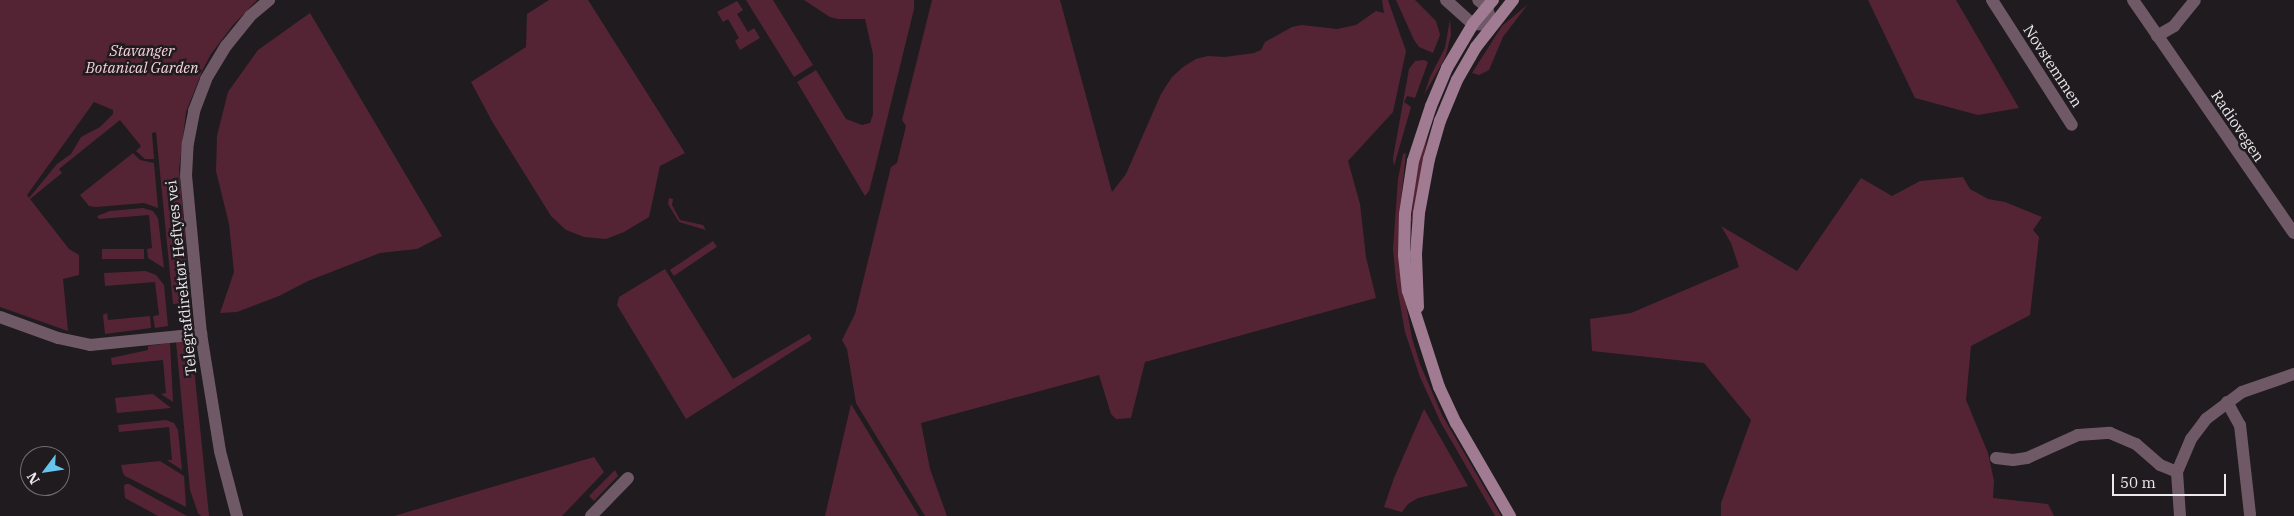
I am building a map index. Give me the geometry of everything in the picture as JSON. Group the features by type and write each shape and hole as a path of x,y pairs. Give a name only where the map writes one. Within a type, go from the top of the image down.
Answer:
{"main road":[{"path":"1420,332 1416,254 1419,213 1429,159 1440,121 1457,80 1492,25 1513,0"},
{"path":"1486,2 1447,68 1434,98 1414,161 1405,214 1404,255 1408,291 1435,378 1449,409 1510,516"}],"street":[{"name":"Telegrafdirektør Heftyes vei","path":"236,516 220,451 201,334 186,176 188,143 193,119 206,79 226,46 250,16 270,0"},
{"path":"1446,0 1473,24 1492,25 1486,2"},
{"name":"Novstemmen","path":"1992,0 2072,124"},
{"name":"Radiovegen","path":"2133,0 2294,233"},
{"path":"2157,36 2174,26 2195,0"},
{"path":"0,317 58,338 90,345 201,334"},
{"path":"2180,516 2177,472 2191,439 2206,419 2242,392 2294,374"},
{"path":"2227,402 2240,425 2250,514"},
{"path":"1996,458 2013,460 2027,458 2078,435 2110,433 2136,444 2160,465 2177,472"},
{"path":"591,516 628,478"}],"green space":[{"name":"Stavanger Botanical Garden","path":"0,0 257,0 233,25 211,54 186,112 179,170 191,302 173,304 156,132 152,133 154,159 145,159 136,151 141,146 120,120 59,169 62,173 30,199 69,249 79,255 79,275 63,279 68,331 0,307","holes":["94,102 113,110 113,114 100,127 81,137 71,154 57,164 29,198 27,195"]},
{"path":"549,0 588,0 685,153 660,166 649,217 624,232 606,239 584,237 566,230 551,216 493,123 471,82 526,47 527,14"},
{"path":"746,0 773,0 813,65 794,77"},
{"path":"804,0 914,0 914,9 875,168 869,191 865,196 797,82 816,70 846,119 862,125 870,123 873,114 873,54 865,19 838,19 830,17"},
{"path":"932,0 1060,0 1112,192 1126,174 1161,94 1172,77 1183,67 1196,59 1208,56 1225,57 1254,53 1261,50 1265,42 1292,27 1302,25 1337,29 1356,25 1376,11 1384,13 1382,0 1388,0 1406,51 1393,112 1348,161 1360,204 1366,257 1376,298 1145,362 1131,418 1116,419 1111,414 1099,375 921,423 930,469 947,516 925,516 856,403 847,349 842,340 855,314 891,167 897,163 906,126 902,120"},
{"path":"1396,0 1415,0 1436,21 1440,35 1433,53 1419,47 1414,40"},
{"path":"1868,0 1956,0 2019,108 1978,115 1915,98"},
{"path":"737,1 743,10 737,14 748,32 754,28 760,38 740,50 735,41 739,38 728,19 723,22 717,12"},
{"path":"1528,4 1503,37 1489,70 1479,75 1472,73 1502,26"},
{"path":"310,13 442,236 417,249 380,253 308,281 279,296 237,312 220,313 234,272 229,224 216,171 217,136 228,92 258,50"},
{"path":"1450,19 1451,35 1445,58 1424,95 1430,77 1445,48"},
{"path":"1424,60 1428,62 1415,98 1407,96 1404,102 1411,107 1394,166 1393,158 1409,69 1415,61"},
{"path":"1428,134 1412,221 1411,221 1418,159"},
{"path":"133,153 140,160 154,163 158,208 144,203 89,206 80,195"},
{"path":"1406,153 1400,209 1401,276 1412,338 1420,364 1442,415 1501,516 1495,516 1441,423 1420,377 1405,332 1396,281 1393,249 1398,179 1403,154"},
{"path":"1963,177 1970,189 1988,199 2005,202 2042,217 2033,230 2039,237 2030,315 1971,346 1966,400 1988,453 1994,481 1993,498 2048,504 2054,516 1721,516 1721,503 1751,420 1704,363 1592,351 1590,319 1631,313 1739,267 1731,243 1721,226 1797,271 1861,178 1892,196 1920,181"},
{"path":"669,198 673,199 672,205 680,220 703,225 706,230 679,222 668,204"},
{"path":"143,208 153,211 158,218 164,268 148,258 147,249 152,248 149,215 99,219 97,216 110,211"},
{"path":"713,241 717,247 674,276 670,270"},
{"path":"102,249 144,249 144,259 102,259"},
{"path":"665,269 733,379 809,334 812,339 686,419 617,305 619,297"},
{"path":"146,271 156,275 164,285 168,326 155,328 153,316 159,315 155,282 105,286 104,273"},
{"path":"107,313 108,320 150,316 151,328 105,334 103,315"},
{"path":"176,342 184,342 192,348 209,516 201,516 198,513 190,490"},
{"path":"170,343 173,402 161,394 166,393 163,360 112,365 111,358 148,350 148,346"},
{"path":"153,394 171,408 117,413 115,398"},
{"path":"851,404 919,516 825,516"},
{"path":"1424,409 1468,486 1418,498 1408,504 1402,512 1384,507 1394,478"},
{"path":"166,420 174,423 178,430 182,470 167,460 172,460 169,427 119,432 118,425"},
{"path":"594,457 604,472 562,516 394,516"},
{"path":"160,461 184,476 186,507 125,476 121,465"},
{"path":"615,470 618,476 594,501 589,496"},
{"path":"126,484 187,516 158,516 125,498 124,486"}]}
